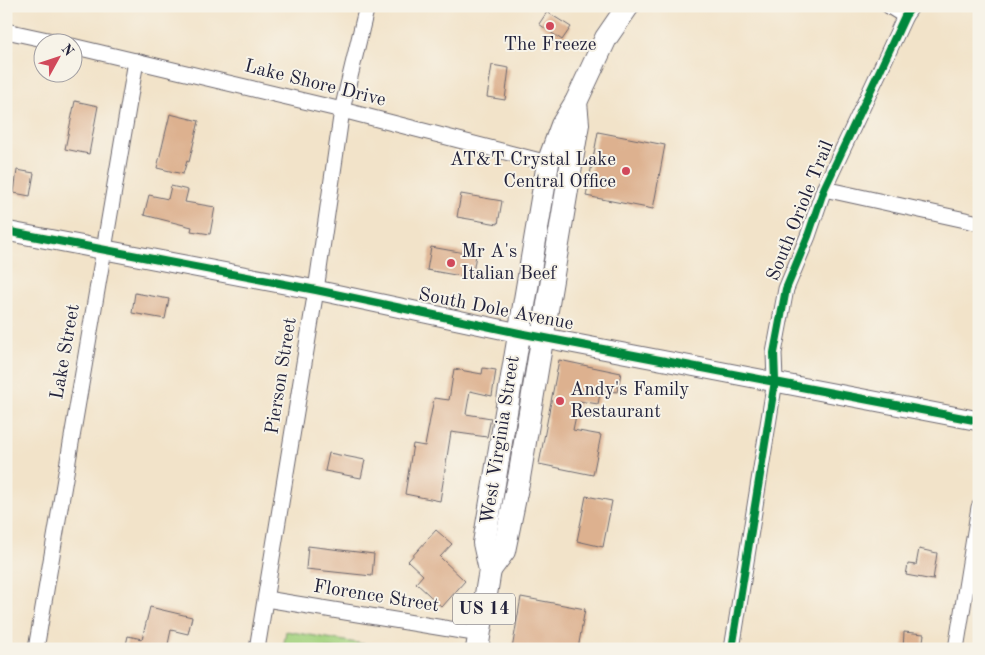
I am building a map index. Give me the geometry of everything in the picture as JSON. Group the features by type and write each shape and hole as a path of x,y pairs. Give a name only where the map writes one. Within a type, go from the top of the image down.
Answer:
{"main road":[{"name":"US 14","path":"548,163 562,124 576,102 606,38 628,6"},
{"name":"West Virginia Street","path":"490,570 504,551 519,478 578,124 576,102"},
{"name":"West Virginia Street","path":"478,642 490,570 484,543 548,163"},
{"path":"496,474 519,478"}],"street":[{"name":"Pierson Street","path":"257,649 316,290 342,110 367,6"},
{"path":"889,6 908,11"},
{"name":"South Oriole Trail","path":"732,649 775,381 774,353 786,289 808,236 824,189 908,11"},
{"path":"6,30 32,36"},
{"name":"Lake Shore Drive","path":"82,48 342,110 548,163"},
{"name":"Lake Street","path":"36,649 136,61"},
{"path":"824,189 979,223"},
{"name":"South Dole Avenue","path":"6,231 103,251 316,290 519,333 979,421"},
{"path":"956,649 979,507"},
{"name":"Florence Street","path":"266,599 478,642"}],"green space":[{"path":"286,631 393,649 283,649"}],"building":[{"path":"547,12 571,27 562,40 539,24"},
{"path":"492,65 509,68 505,100 487,97"},
{"path":"75,101 98,106 89,154 65,149"},
{"path":"170,114 199,121 189,162 187,161 183,174 157,168"},
{"name":"AT&T Crystal Lake Central Office","path":"598,132 665,145 653,209 586,196"},
{"path":"17,170 34,173 30,196 14,193"},
{"path":"171,186 188,190 185,202 215,207 210,234 191,231 192,227 144,215 149,195 168,199"},
{"path":"461,194 502,201 498,224 457,217"},
{"name":"Mr A's Italian Beef","path":"431,247 476,255 472,278 427,270"},
{"path":"135,293 169,299 165,319 132,313"},
{"path":"559,360 621,373 617,392 601,389 598,404 579,401 573,430 601,435 593,475 539,464"},
{"path":"483,368 496,370 492,396 470,391 466,414 491,418 487,437 451,432 440,501 405,494 413,444 425,446 434,398 449,400 454,369 482,374"},
{"path":"329,453 365,460 361,478 325,471"},
{"path":"586,496 612,501 603,547 577,541"},
{"path":"436,530 452,544 440,557 465,581 442,607 416,583 423,575 408,561"},
{"path":"308,546 374,554 372,576 306,569"},
{"path":"919,549 937,553 933,580 906,575 908,564 916,565"},
{"path":"521,597 585,609 578,649 512,649"},
{"path":"150,607 192,617 188,634 171,630 167,649 125,649 128,636 142,639"},
{"path":"904,632 924,634 922,649 903,649"}],"cycle path":[{"path":"732,649 775,381 774,353 786,289 808,236 824,189 905,16 912,6"},
{"path":"6,231 316,290 519,333 979,421"}],"place":[{"name":"The Freeze","path":"550,26"},
{"name":"AT&T Crystal Lake Central Office","path":"626,171"},
{"name":"Mr A's Italian Beef","path":"451,263"},
{"name":"Andy's Family Restaurant","path":"560,401"}]}
